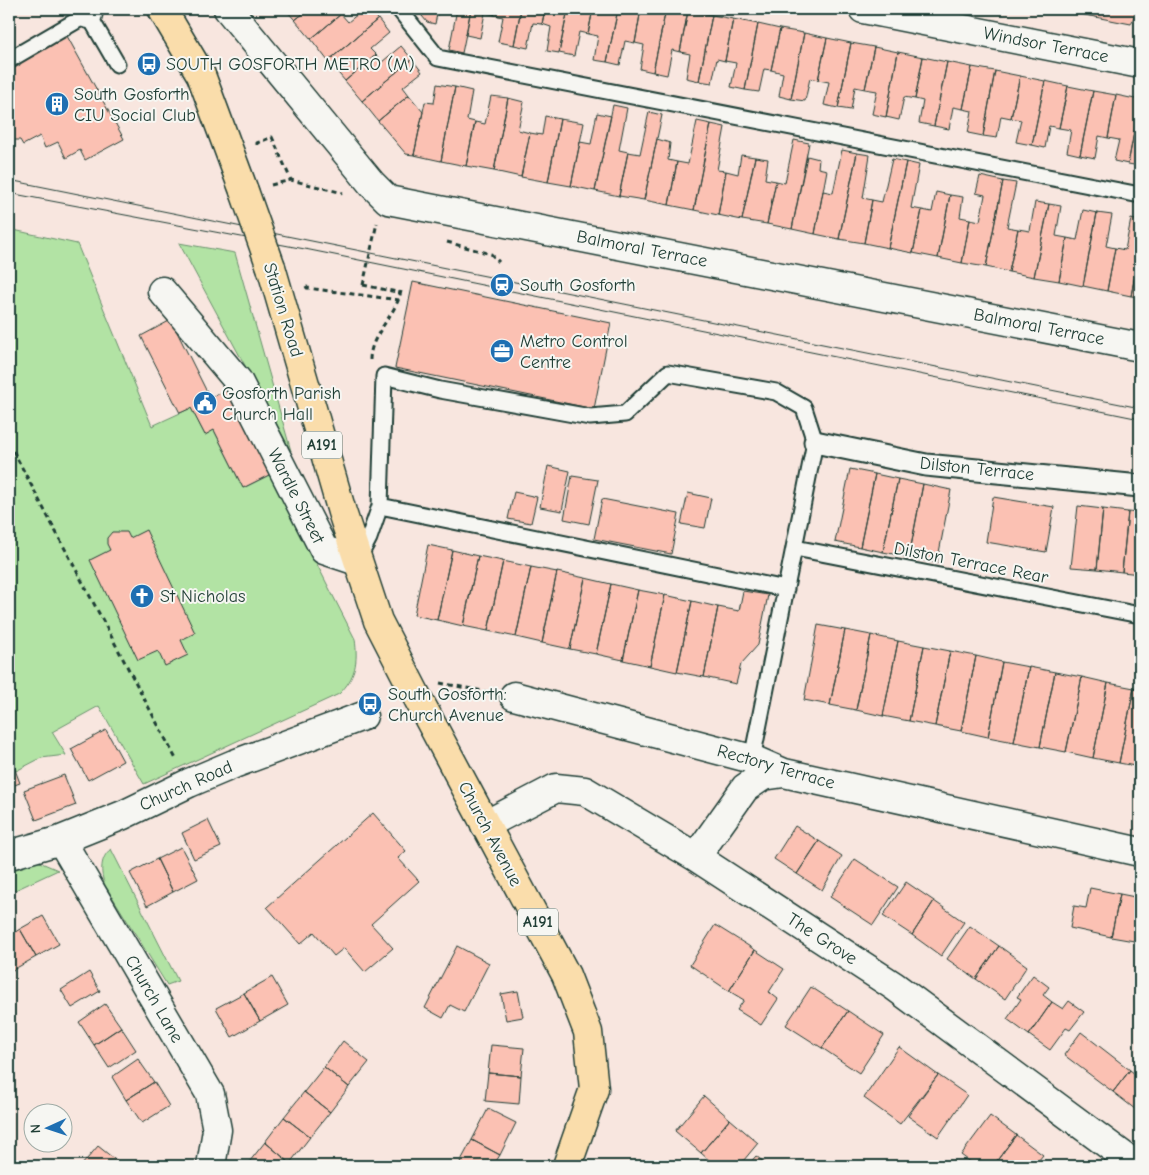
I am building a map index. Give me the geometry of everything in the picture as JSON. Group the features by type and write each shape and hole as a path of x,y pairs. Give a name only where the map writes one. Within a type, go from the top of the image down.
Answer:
{"main road":[{"name":"Station Road","path":"162,9 201,75 271,267 357,561 378,621"},
{"name":"Church Avenue","path":"378,621 566,975 588,1032 594,1089 567,1166"}],"street":[{"name":"Balmoral Terrace","path":"228,9 372,184 388,200 1140,347"},
{"name":"Windsor Terrace","path":"864,9 1140,64"},
{"name":"Wardle Street","path":"162,291 238,381 324,550 357,561"},
{"name":"Dilston Terrace","path":"815,442 926,465 1140,486"},
{"name":"Rectory Terrace","path":"514,696 752,759 784,773 1140,852"},
{"name":"Church Road","path":"9,855 61,840 123,816 189,783 234,764 363,716"},
{"path":"696,858 745,788 763,776 784,773"},
{"name":"The Grove","path":"485,825 556,788 584,790 696,858 894,986 1137,1166"},
{"name":"Church Lane","path":"61,840 210,1094 217,1130 211,1166"}],"lane":[{"path":"399,9 438,58 1140,195"},
{"path":"9,60 87,12 117,64"},
{"path":"357,561 370,538 380,506 384,376 440,390 590,417 625,414 668,373 776,392 804,408 815,442 752,759"},
{"path":"380,506 786,589"},
{"name":"Dilston Terrace Rear","path":"794,548 1140,616"}],"path":[{"path":"260,152 257,144 272,137 291,180"},
{"path":"268,177 273,190"},
{"path":"271,185 291,180 346,194"},
{"path":"307,288 399,300 401,292 363,285 377,223"},
{"path":"9,443 189,783"},
{"path":"415,693 438,682 514,696"}],"green space":[{"path":"9,229 77,244 152,426 191,408 205,435 214,430 243,488 271,474 355,639 356,662 354,669 345,688 339,694 144,784 99,706 52,732 66,755 41,758 16,771 9,753"},
{"path":"179,243 235,253 291,451"},
{"path":"111,849 178,981 167,985 105,885 102,866 107,852"},
{"path":"37,861 58,870 9,893 9,872"}],"building":[{"path":"285,9 309,9 295,20"},
{"path":"309,9 337,9 341,14 311,39 295,20"},
{"path":"364,9 370,9 378,19 328,61 311,39 341,14 348,22"},
{"path":"423,9 438,9 435,24 427,22 422,16"},
{"path":"457,9 471,9 462,53 449,50"},
{"path":"471,9 495,9 494,15 485,13 480,38 466,35"},
{"path":"495,9 521,9 514,45 498,42 503,17 494,15"},
{"path":"521,9 545,9 542,24 533,23 528,48 514,45"},
{"path":"545,9 568,9 559,53 547,51 551,27 542,24"},
{"path":"568,9 593,9 588,34 579,32 574,56 559,53"},
{"path":"593,9 618,9 607,62 594,60 598,36 588,34"},
{"path":"618,9 641,9 635,43 625,41 620,65 607,62"},
{"path":"641,9 666,9 653,72 640,69 644,45 635,43"},
{"path":"666,9 688,11 680,52 672,50 667,75 653,72"},
{"path":"1067,9 1091,9 1090,16 1066,11"},
{"path":"1091,9 1135,9 1136,12 1131,24 1090,16"},
{"path":"688,11 712,15 699,81 686,78 690,54 680,52"},
{"path":"712,15 733,19 725,61 717,59 712,83 699,81"},
{"path":"378,19 389,33 370,49 376,55 345,81 328,61"},
{"path":"733,19 758,24 745,90 731,87 736,63 725,61"},
{"path":"758,24 780,29 771,70 764,69 759,92 745,90"},
{"path":"780,29 804,33 791,99 779,96 783,73 771,70"},
{"path":"804,33 827,38 818,80 810,78 805,101 791,99"},
{"name":"South Gosforth CIU Social Club","path":"67,36 124,139 85,160 80,150 66,158 58,142 45,148 40,136 23,145 20,140 9,140 9,71 20,65 19,61"},
{"path":"827,38 851,43 838,108 824,105 829,82 818,80"},
{"path":"851,43 874,47 865,89 855,87 851,110 838,108"},
{"path":"401,46 412,59 362,101 345,81 376,55 382,62"},
{"path":"874,47 898,52 886,117 872,114 877,91 865,89"},
{"path":"898,52 923,57 915,99 904,97 899,120 886,117"},
{"path":"923,57 947,62 934,126 919,123 923,101 915,99"},
{"path":"412,59 422,72 403,87 409,95 378,121 362,101"},
{"path":"947,62 972,67 963,109 953,107 949,129 934,126"},
{"path":"972,67 995,71 983,136 968,133 972,111 963,109"},
{"path":"995,71 1020,76 1011,118 1001,116 997,138 983,136"},
{"path":"1020,76 1045,81 1032,145 1016,142 1021,120 1011,118"},
{"path":"1045,81 1068,86 1059,128 1049,126 1045,148 1032,145"},
{"path":"437,84 455,87 441,161 414,155 425,102 434,103"},
{"path":"1068,86 1093,91 1080,155 1067,152 1071,130 1059,128"},
{"path":"455,87 472,91 467,120 475,122 466,166 441,161"},
{"path":"1093,91 1116,95 1108,138 1099,136 1095,158 1080,155"},
{"path":"409,95 423,112 414,155 406,154 378,121"},
{"path":"1116,95 1140,100 1128,164 1114,161 1119,140 1108,138"},
{"path":"491,96 508,98 494,171 466,166 475,122 485,124"},
{"path":"508,98 524,102 518,130 530,133 521,177 494,171"},
{"path":"1140,103 1140,166 1128,164"},
{"path":"613,105 627,108 619,150 628,152 619,196 595,191"},
{"path":"649,112 662,115 644,200 619,196 628,152 640,154"},
{"path":"597,113 611,116 595,191 571,186 580,142 591,144"},
{"path":"545,116 560,119 548,182 521,177 530,133 542,135"},
{"path":"560,119 584,123 571,186 548,182"},
{"path":"697,121 711,124 694,210 669,205 677,162 688,164"},
{"path":"711,124 725,127 717,170 726,171 718,215 694,210"},
{"path":"657,139 670,143 668,160 677,162 669,205 644,200"},
{"path":"794,140 809,143 792,229 767,224 776,181 785,183"},
{"path":"842,150 857,153 839,239 815,234 823,191 833,193"},
{"path":"857,153 870,155 863,198 872,200 864,243 839,239"},
{"path":"741,155 755,157 742,220 718,215 726,171 738,174"},
{"path":"807,156 819,159 818,168 827,170 815,234 792,229"},
{"path":"755,157 768,159 765,179 776,181 767,224 742,220"},
{"path":"892,159 906,162 888,248 864,243 872,200 882,202"},
{"path":"906,162 919,165 911,208 922,210 913,253 888,248"},
{"path":"980,176 1003,181 986,267 962,263 970,219 980,221 985,195 976,193"},
{"path":"1003,181 1016,183 1007,227 1018,229 1009,272 986,267"},
{"path":"936,192 950,195 938,258 913,253 922,210 932,212"},
{"path":"950,195 963,197 960,217 970,219 962,263 938,258"},
{"path":"1035,202 1049,204 1034,277 1009,272 1018,229 1030,231"},
{"path":"1049,204 1061,206 1056,236 1067,238 1059,281 1034,277"},
{"path":"1083,210 1097,213 1083,286 1059,281 1067,238 1077,240"},
{"path":"1097,213 1112,215 1106,246 1115,248 1107,291 1083,286"},
{"path":"1131,219 1140,221 1140,249 1131,296 1107,291 1115,248 1125,250"},
{"path":"1140,249 1140,297 1131,296"},
{"name":"Metro Control Centre","path":"413,282 611,323 594,409 395,368"},
{"name":"Gosforth Parish Church Hall","path":"171,320 210,398 229,389 271,474 243,488 214,430 205,435 191,408 180,413 141,336"},
{"path":"548,466 570,471 562,511 540,507"},
{"path":"850,469 875,474 860,547 835,542"},
{"path":"875,474 898,479 883,552 860,547"},
{"path":"572,476 598,480 589,524 564,519"},
{"path":"898,479 923,484 909,557 883,552"},
{"path":"923,484 951,490 937,563 909,557"},
{"path":"514,492 537,497 531,523 508,519"},
{"path":"688,493 711,498 705,528 681,524"},
{"path":"993,497 1054,507 1046,552 986,542"},
{"path":"602,499 679,514 671,554 594,539"},
{"path":"1078,506 1103,509 1097,569 1071,567"},
{"path":"1103,509 1128,512 1122,572 1097,569"},
{"path":"1128,512 1140,513 1140,574 1122,572"},
{"name":"St Nicholas","path":"146,530 195,633 181,640 188,655 165,666 158,651 138,660 90,560 110,550 107,538 112,532 127,532 130,538"},
{"path":"428,545 452,550 437,620 414,615"},
{"path":"452,550 478,556 463,626 437,620"},
{"path":"478,556 503,561 488,631 463,626"},
{"path":"503,561 531,567 516,637 488,631"},
{"path":"531,567 557,572 542,643 516,637"},
{"path":"557,572 585,578 570,649 542,643"},
{"path":"585,578 611,584 596,654 570,649"},
{"path":"611,584 638,590 623,660 596,654"},
{"path":"638,590 665,595 650,666 623,660"},
{"path":"743,591 768,595 758,645 741,664 736,684 704,677 718,607 739,611"},
{"path":"665,595 692,601 677,672 650,666"},
{"path":"692,601 718,607 704,677 677,672"},
{"path":"818,625 845,630 830,705 804,700"},
{"path":"845,630 871,635 856,710 830,705"},
{"path":"871,635 898,641 883,716 856,710"},
{"path":"898,641 924,646 909,721 883,716"},
{"path":"924,646 950,651 935,726 909,721"},
{"path":"950,651 976,656 961,731 935,726"},
{"path":"976,656 1002,662 988,737 961,731"},
{"path":"1002,662 1029,667 1014,742 988,737"},
{"path":"1029,667 1055,672 1040,747 1014,742"},
{"path":"1055,672 1082,677 1066,752 1040,747"},
{"path":"1082,677 1108,683 1093,758 1066,752"},
{"path":"1108,683 1134,688 1119,763 1093,758"},
{"path":"1134,688 1140,689 1140,767 1119,763"},
{"path":"106,730 123,761 88,780 71,749"},
{"path":"9,754 20,783 9,787"},
{"path":"64,775 76,805 36,820 24,790"},
{"path":"373,813 406,851 398,858 419,881 371,924 393,948 365,972 344,948 334,956 314,932 300,944 267,907"},
{"path":"208,820 221,847 194,859 182,833"},
{"path":"795,826 819,841 797,874 774,859"},
{"path":"819,841 842,856 822,890 797,874"},
{"path":"181,847 198,879 173,892 157,859"},
{"path":"157,859 173,892 147,906 130,873"},
{"path":"855,859 898,887 873,925 830,897"},
{"path":"906,882 934,901 912,935 883,916"},
{"path":"1090,888 1120,894 1111,937 1070,928 1074,906 1086,908"},
{"path":"1120,894 1140,898 1140,942 1111,937"},
{"path":"934,901 964,922 941,956 912,935"},
{"path":"43,916 59,944 36,957 20,929"},
{"path":"715,925 755,950 729,991 690,965"},
{"path":"970,926 999,946 976,979 947,959"},
{"path":"20,929 36,957 11,971 9,966 9,936"},
{"path":"457,946 489,963 464,1012 450,1005 443,1018 425,1008"},
{"path":"999,946 1027,966 1005,999 976,979"},
{"path":"755,950 784,969 769,992 778,999 761,1025 737,1010 744,1000 729,991"},
{"path":"89,972 100,991 72,1008 61,990"},
{"path":"1033,975 1049,987 1043,995 1052,1002 1029,1035 1007,1019 1021,999 1017,997"},
{"path":"272,977 288,1005 260,1021 244,993"},
{"path":"811,987 848,1011 822,1048 786,1025"},
{"path":"518,991 523,1017 506,1020 501,994"},
{"path":"244,993 260,1021 232,1037 216,1008"},
{"path":"1069,1001 1084,1012 1070,1030 1066,1028 1050,1050 1029,1035 1052,1002 1063,1009"},
{"path":"105,1004 121,1027 94,1045 79,1022"},
{"path":"848,1011 884,1035 859,1073 822,1048"},
{"path":"121,1027 136,1050 109,1068 94,1045"},
{"path":"1081,1032 1130,1070 1113,1092 1064,1055"},
{"path":"343,1041 369,1062 349,1087 324,1067"},
{"path":"491,1045 524,1048 521,1076 488,1073"},
{"path":"899,1047 938,1075 900,1124 864,1098"},
{"path":"138,1059 154,1082 126,1100 112,1077"},
{"path":"324,1067 349,1087 330,1112 304,1092"},
{"path":"1130,1070 1140,1078 1140,1113 1113,1092"},
{"path":"488,1073 521,1076 519,1104 485,1101"},
{"path":"938,1075 967,1095 938,1137 908,1116"},
{"path":"154,1082 169,1106 142,1123 126,1100"},
{"path":"304,1092 330,1112 310,1137 284,1117"},
{"path":"704,1096 730,1119 701,1153 675,1131"},
{"path":"488,1109 516,1123 500,1155 472,1140"},
{"path":"990,1116 1016,1135 993,1166 976,1166 961,1155"},
{"path":"284,1117 310,1137 290,1163 265,1142"},
{"path":"730,1119 758,1143 739,1166 716,1166 701,1153"},
{"path":"1016,1135 1043,1155 1034,1166 993,1166"},
{"path":"472,1140 500,1155 493,1166 458,1166"},
{"path":"265,1142 290,1163 288,1166 246,1166"},
{"path":"98,1146 123,1166 81,1166"},
{"path":"756,1156 769,1166 747,1166"}],"tram line":[{"path":"9,180 1140,408"},
{"path":"9,193 310,250 1140,419"}],"place":[{"name":"SOUTH GOSFORTH METRO (M)","path":"149,64"},
{"name":"South Gosforth CIU Social Club","path":"57,104"},
{"name":"South Gosforth","path":"502,285"},
{"name":"Metro Control Centre","path":"502,351"},
{"name":"Gosforth Parish Church Hall","path":"205,403"},
{"name":"St Nicholas","path":"142,596"},
{"name":"South Gosforth: Church Avenue","path":"370,704"}]}
